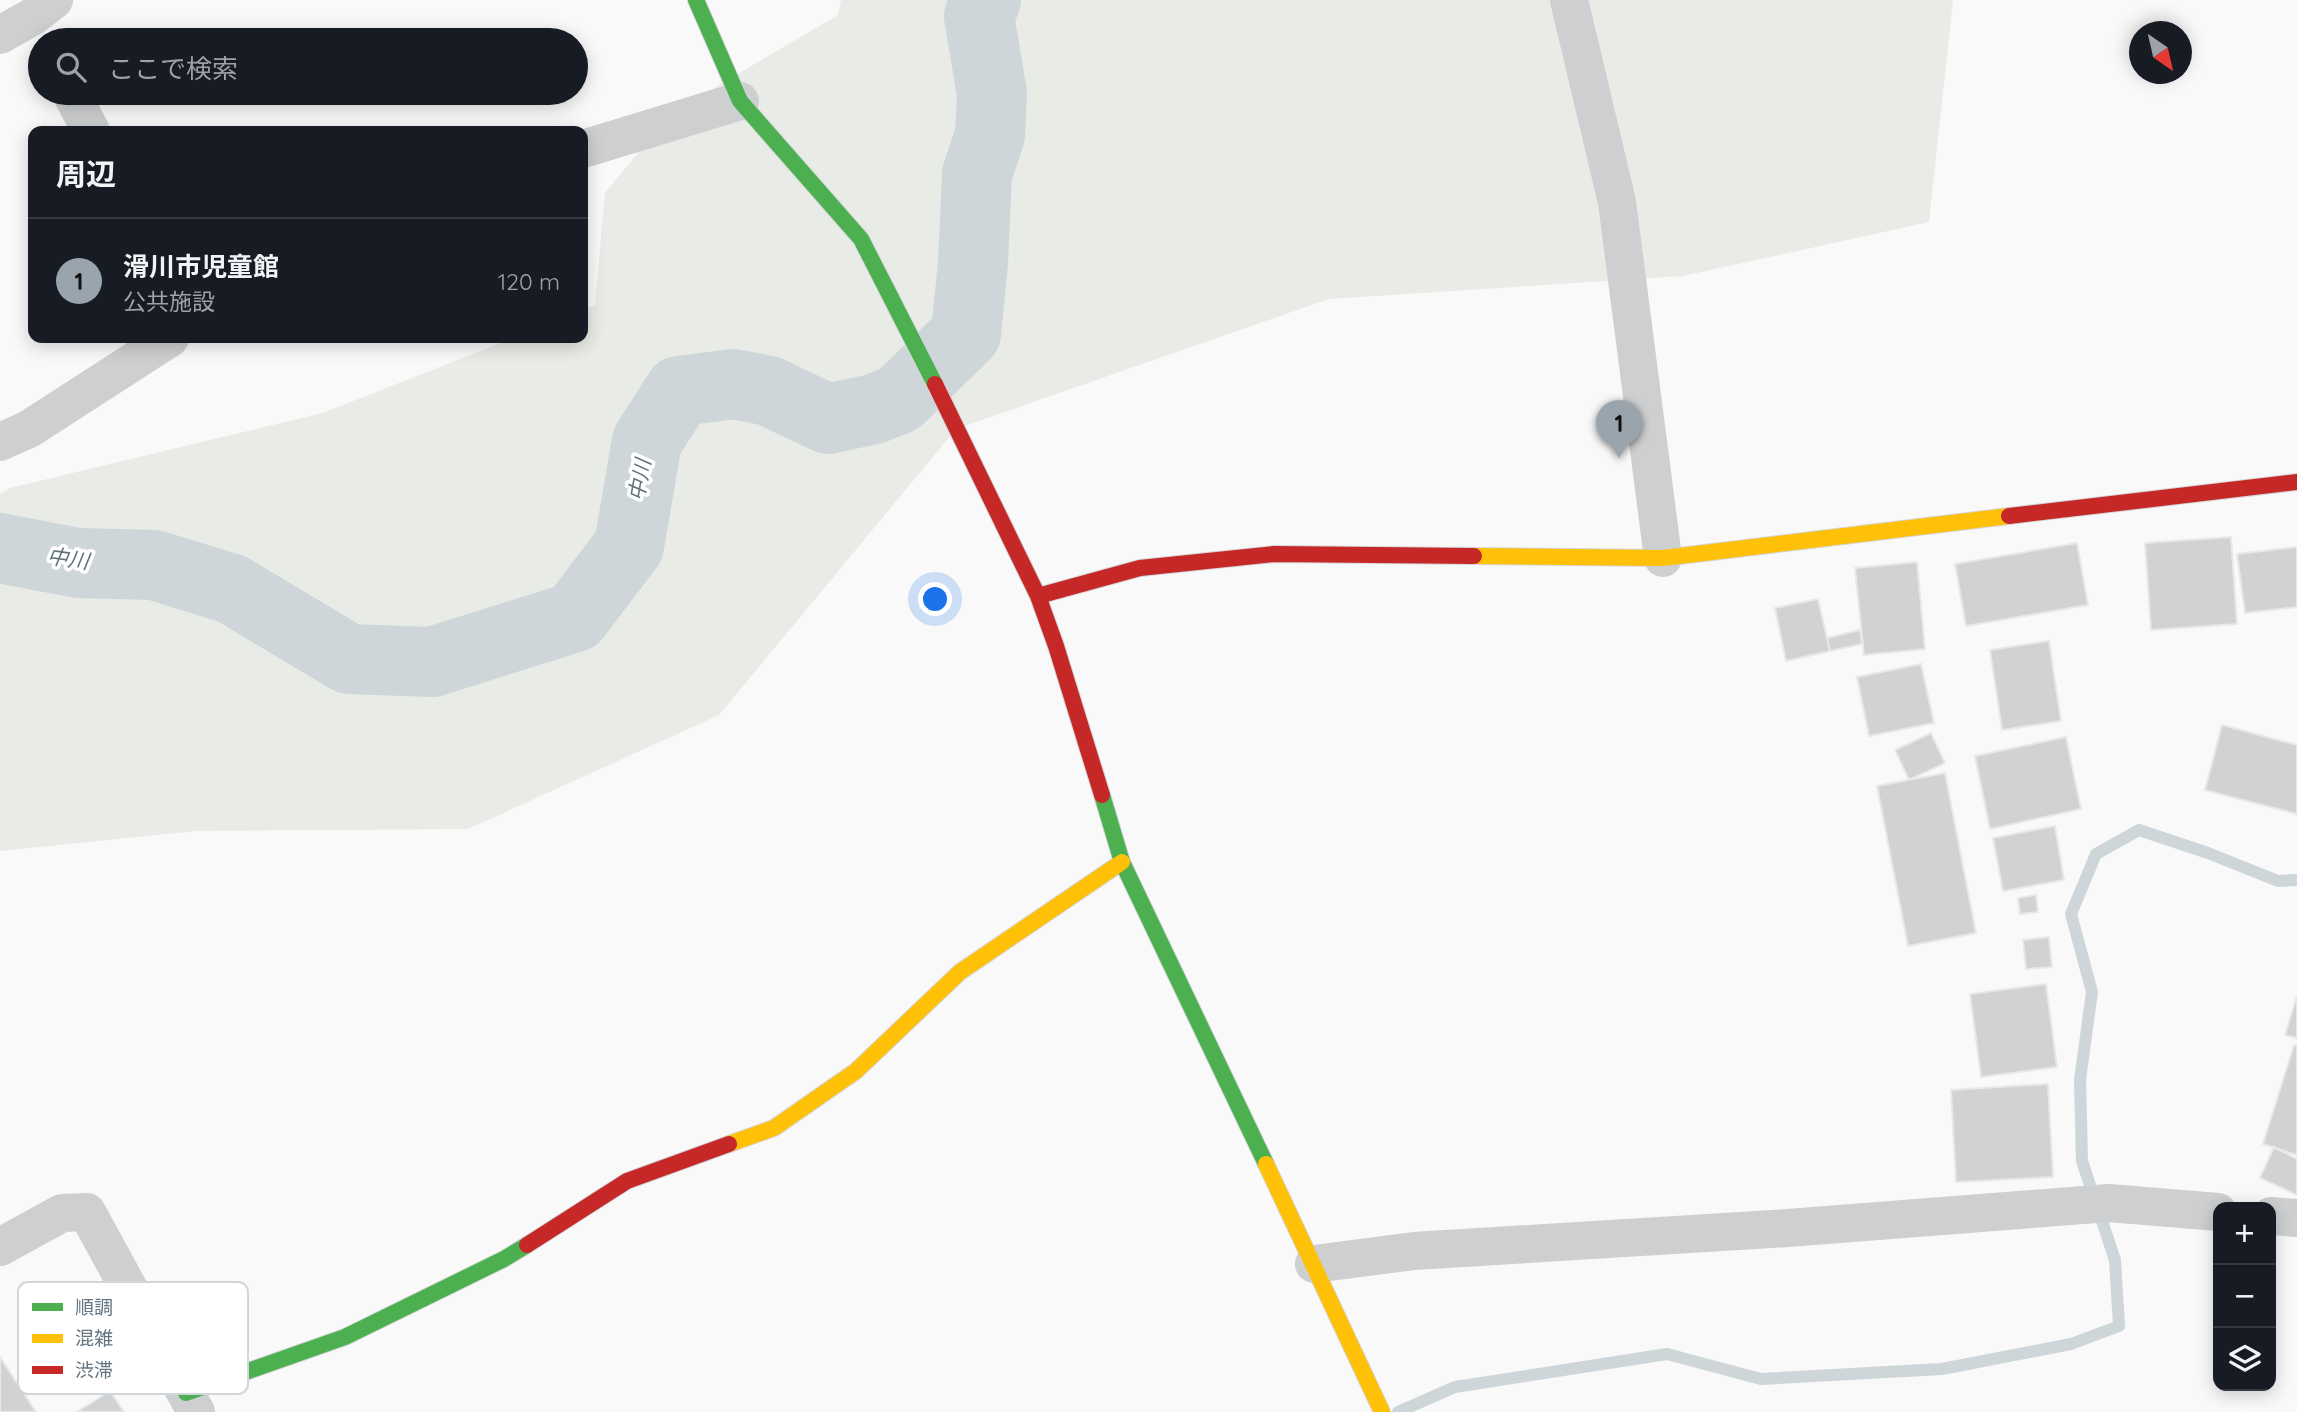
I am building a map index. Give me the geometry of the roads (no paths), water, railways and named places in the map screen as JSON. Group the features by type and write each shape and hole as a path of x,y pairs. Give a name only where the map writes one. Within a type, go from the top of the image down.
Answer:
{"street":[{"path":"696,0 740,101 862,239 903,317 1038,596 1056,646 1122,862 1382,1412"},
{"path":"1569,0 1617,202 1663,558"},
{"path":"588,147 740,101"},
{"path":"77,105 88,126"},
{"path":"0,442 29,429 162,343"},
{"path":"1038,596 1140,568 1274,554 1663,558 2297,482"},
{"path":"248,1379 345,1337 504,1258 627,1181 774,1128 856,1071 960,972 1122,862"},
{"path":"1314,1264 1414,1251 1788,1228 2109,1203 2213,1212"},
{"path":"0,1247 62,1213 87,1212 125,1282"},
{"path":"2276,1216 2297,1218"},
{"path":"191,1403 212,1394"}],"waterway":[{"name":"中川","path":"0,548 78,563 154,565 232,589 349,659 432,662 575,617 629,546 647,441 679,391 734,384 769,391 828,419 874,409 899,399 966,334 973,263 977,174 990,135 992,94 979,16 986,0"},
{"path":"1398,1412 1455,1387 1667,1354 1761,1379 1942,1369 2071,1344 2119,1326 2115,1260 2082,1161 2080,1080 2092,992 2071,914 2096,854 2139,830 2208,853 2278,881 2297,880"}],"place":[{"name":"滑川市児童館","path":"1619,458"}]}
